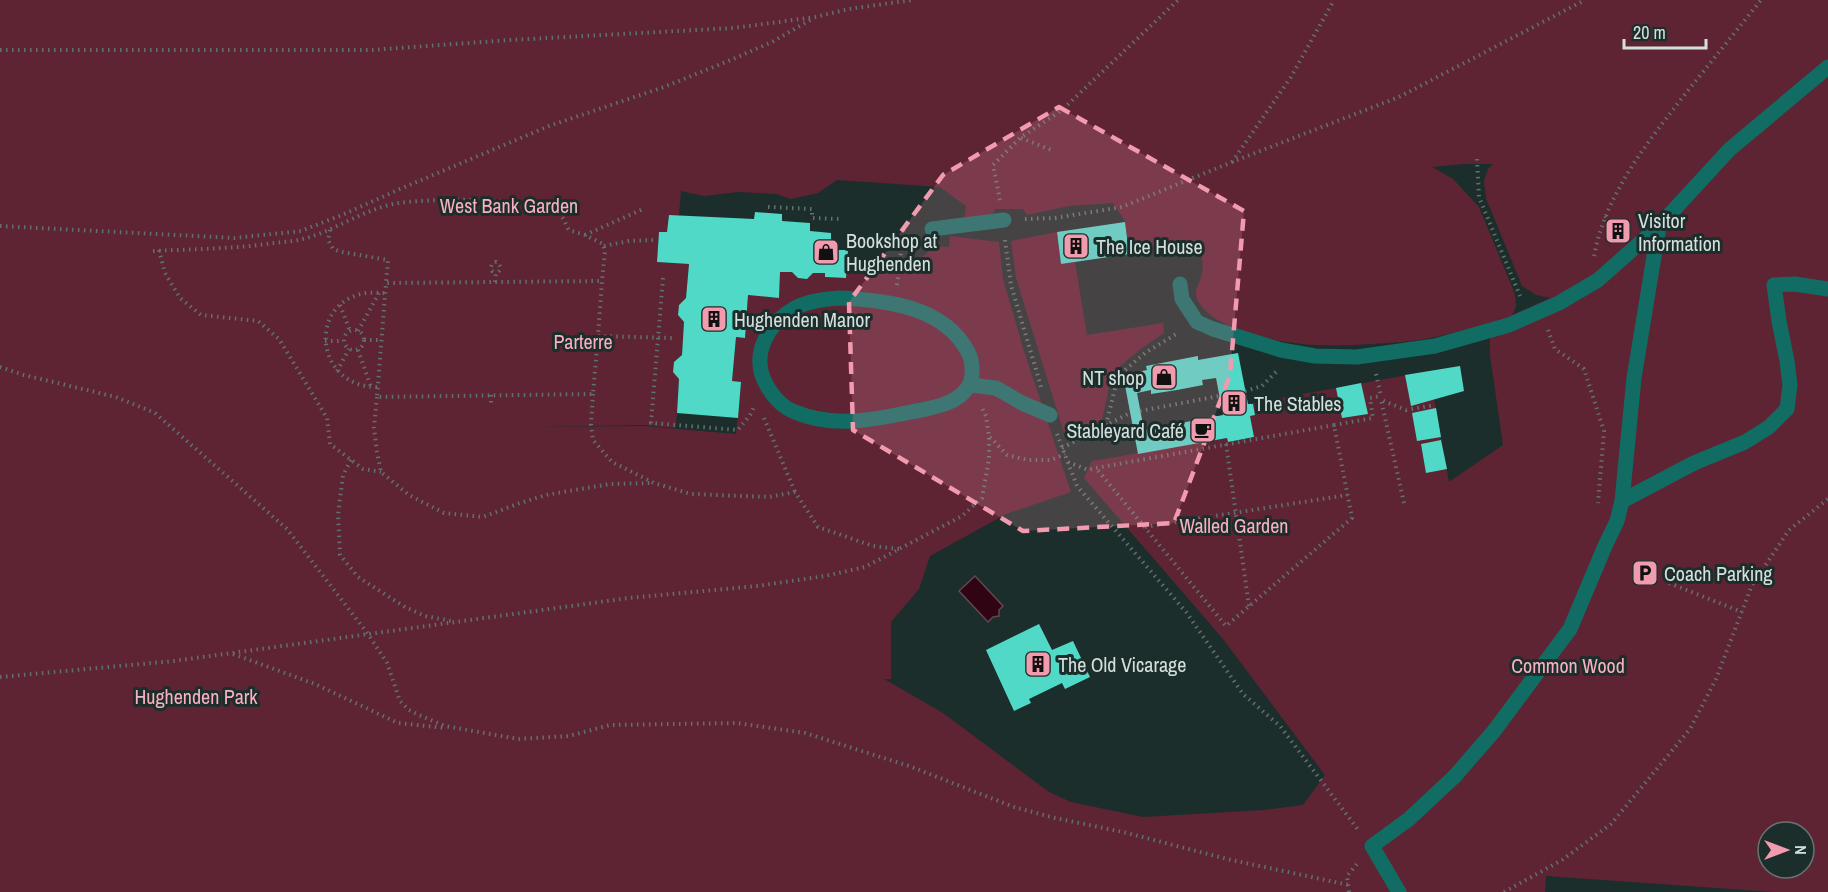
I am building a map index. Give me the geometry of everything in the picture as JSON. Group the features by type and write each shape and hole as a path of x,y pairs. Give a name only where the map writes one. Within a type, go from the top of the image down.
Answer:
{"lane":[{"path":"1180,284 1182,299 1197,322 1281,350 1316,356 1357,357 1435,346 1509,326 1559,303 1598,280 1659,226 1730,149 1828,67"},
{"path":"932,230 1004,220"},
{"path":"1400,892 1372,846 1409,819 1455,776 1494,731 1570,629 1617,520 1622,501 1634,378 1659,226"},
{"path":"1622,501 1694,463 1744,442 1769,427 1787,409 1790,385 1774,285 1795,284 1828,289"},
{"path":"861,298 895,304 931,317 948,327 961,340 972,364 970,385 955,399 927,409 870,420 833,421 809,417 794,412 775,399 762,374 761,348 778,320 795,307 828,299 861,298"},
{"path":"970,385 996,388 1050,415"}],"path":[{"path":"0,50 371,51 510,40 734,27 815,17 849,9 912,0"},
{"path":"1050,415 1011,285 1004,220 993,165 1020,138 1062,110 1178,0"},
{"path":"1232,162 1290,78 1334,0"},
{"path":"1004,220 1055,218 1122,207 1399,97 1585,0"},
{"path":"1588,286 1598,233 1623,180 1653,136 1761,0"},
{"path":"0,226 234,237 301,231 549,126 664,87 753,50 772,42 815,17"},
{"path":"1020,138 1054,151"},
{"path":"1477,159 1479,197 1535,314 1555,349 1584,369 1604,431 1597,501 1605,546"},
{"path":"153,251 234,248 302,240 392,204 424,201 510,201 530,204 554,212 564,220 569,230 602,242 604,246 591,424 593,440 612,462 654,483 692,494 769,497 795,492"},
{"path":"768,207 812,209 812,218 841,219"},
{"path":"585,235 643,209"},
{"path":"1605,216 1612,224"},
{"path":"895,304 904,226"},
{"path":"330,230 328,240 333,249 388,260 374,387"},
{"path":"604,246 629,241 655,240"},
{"path":"159,250 165,273 180,298 201,315 258,321 279,339 327,418 330,444 363,469 381,472 409,495 444,513 483,517 546,495 610,484 654,483"},
{"path":"495,282 496,273"},
{"path":"663,278 651,423 738,430 753,410 756,401 795,492 818,527 873,546 899,550"},
{"path":"386,283 602,281"},
{"path":"358,332 379,293"},
{"path":"374,387 356,384 337,371 328,356 325,341 326,330 331,317 340,305 350,298 362,294 385,293"},
{"path":"340,305 350,331"},
{"path":"1106,425 1118,376 1150,350 1197,322"},
{"path":"350,331 362,334 364,340 358,350 349,349 343,341 345,334 350,331"},
{"path":"598,336 673,338"},
{"path":"364,340 381,339"},
{"path":"325,341 343,341"},
{"path":"337,371 349,349"},
{"path":"358,350 376,397 374,428 381,472"},
{"path":"0,367 117,397 155,413 287,529 368,634 387,663 400,701 419,715 445,726 518,739 569,736 610,725 737,723 805,733 909,766 1014,807 1227,859 1349,885 1349,892"},
{"path":"0,677 174,661 629,598 757,586 825,576 865,567 962,516 982,498 989,459 989,436 986,416 970,385"},
{"path":"1245,391 1255,389"},
{"path":"376,397 593,394"},
{"path":"491,395 491,406"},
{"path":"1140,411 1219,396"},
{"path":"1068,462 1088,470 1373,418 1370,398 1381,396"},
{"path":"1404,503 1382,400 1406,411 1435,405"},
{"path":"1130,413 1062,448 1077,486 1186,612 1243,694 1280,726 1346,816 1372,846"},
{"path":"1096,468 1226,626 1352,518 1334,424"},
{"path":"989,436 1007,455 1018,458 1051,460 1065,454"},
{"path":"1226,444 1249,606"},
{"path":"351,460 343,475 338,514 340,555 358,577 405,607 425,616 456,622"},
{"path":"1144,527 1347,495"},
{"path":"1504,892 1562,860 1611,824 1690,729 1716,679 1752,585 1789,530 1828,499"},
{"path":"1669,583 1742,612"},
{"path":"231,653 315,684 398,723 467,730"}],"highlighted area":[{"path":"1059,107 1244,211 1230,375 1174,523 1023,531 853,430 849,302 943,175"}],"green space":[{"path":"0,0 1828,0 1828,892 1774,892 1546,876 1545,892 0,892","holes":["1493,164 1488,169 1484,181 1486,198 1522,286 1536,295 1550,298 1512,315 1516,307 1515,294 1479,207 1453,179 1432,167","837,180 940,187 966,206 964,222 989,223 995,209 1023,209 1027,215 1069,206 1113,203 1125,221 1130,256 1199,246 1203,270 1196,292 1200,304 1209,314 1225,324 1270,339 1321,345 1388,343 1436,337 1490,324 1490,355 1503,445 1449,482 1429,371 1248,404 1253,405 1255,415 1250,416 1254,438 1228,442 1227,438 1092,461 1084,478 1223,639 1325,775 1303,805 1265,810 1143,817 1071,802 1049,792 943,713 884,679 891,679 891,622 919,589 930,556 1006,514 1071,492 1023,348 1003,279 999,242 950,236 949,247 936,246 906,270 847,265 846,278 825,277 825,273 813,273 807,279 798,278 792,272 780,272 779,297 748,295 745,338 736,337 732,381 741,382 736,434 644,426 530,427 643,425 676,428 679,379 673,372 674,362 682,355 684,322 678,315 679,305 686,298 689,264 657,262 659,232 667,232 669,215 679,215 681,191 704,196 738,192 776,194 791,199 818,193"]},
{"path":"1057,232 1061,264 1075,262 1087,335 1163,323 1164,333 1112,373 1102,420 1072,437 1064,433 1016,278 1011,241"}],"shaded area":[{"path":"975,576 1003,606 999,610 999,616 993,617 988,622 959,591"}],"building":[{"name":"Hughenden Manor","path":"755,212 782,214 782,221 810,223 810,231 831,233 831,250 848,250 846,278 825,277 825,273 813,273 807,279 798,278 792,272 780,272 779,298 748,295 745,338 736,337 732,381 741,382 738,418 677,413 679,379 673,372 674,362 682,355 684,322 678,315 679,305 686,298 689,264 657,262 659,232 667,232 669,215 754,219"},
{"name":"Visitor Information","path":"1620,221 1629,230 1616,241 1607,232"},
{"path":"1125,222 1129,254 1061,264 1057,232"},
{"name":"The Stables","path":"1238,353 1248,404 1253,404 1255,415 1250,416 1254,437 1228,442 1227,438 1138,454 1123,375 1147,370 1146,366 1198,356 1198,360","holes":["1216,378 1223,415 1144,430 1137,393 1151,390 1151,394 1177,390 1203,385 1202,380"]},
{"path":"1460,366 1464,391 1411,406 1405,375"},
{"path":"1361,383 1368,414 1342,418 1336,388"},
{"path":"1436,408 1441,437 1417,441 1412,413"},
{"path":"1441,440 1447,469 1426,473 1421,444"},
{"name":"The Old Vicarage","path":"1039,624 1052,650 1073,641 1090,677 1065,689 1062,683 1029,699 1031,703 1014,711 986,650"}],"place":[{"name":"Visitor Information","path":"1618,231"},
{"name":"The Ice House","path":"1076,246"},
{"name":"Bookshop at Hughenden","path":"826,252"},
{"name":"Hughenden Manor","path":"714,319"},
{"name":"NT shop","path":"1164,377"},
{"name":"The Stables","path":"1234,403"},
{"name":"Stableyard Café","path":"1203,430"},
{"name":"Coach Parking","path":"1645,573"},
{"name":"The Old Vicarage","path":"1038,664"}],"park label":[{"name":"West Bank Garden","path":"509,205"},
{"name":"Parterre","path":"583,341"},
{"name":"Walled Garden","path":"1234,525"},
{"name":"Common Wood","path":"1568,665"},
{"name":"Hughenden Park","path":"196,696"}]}
